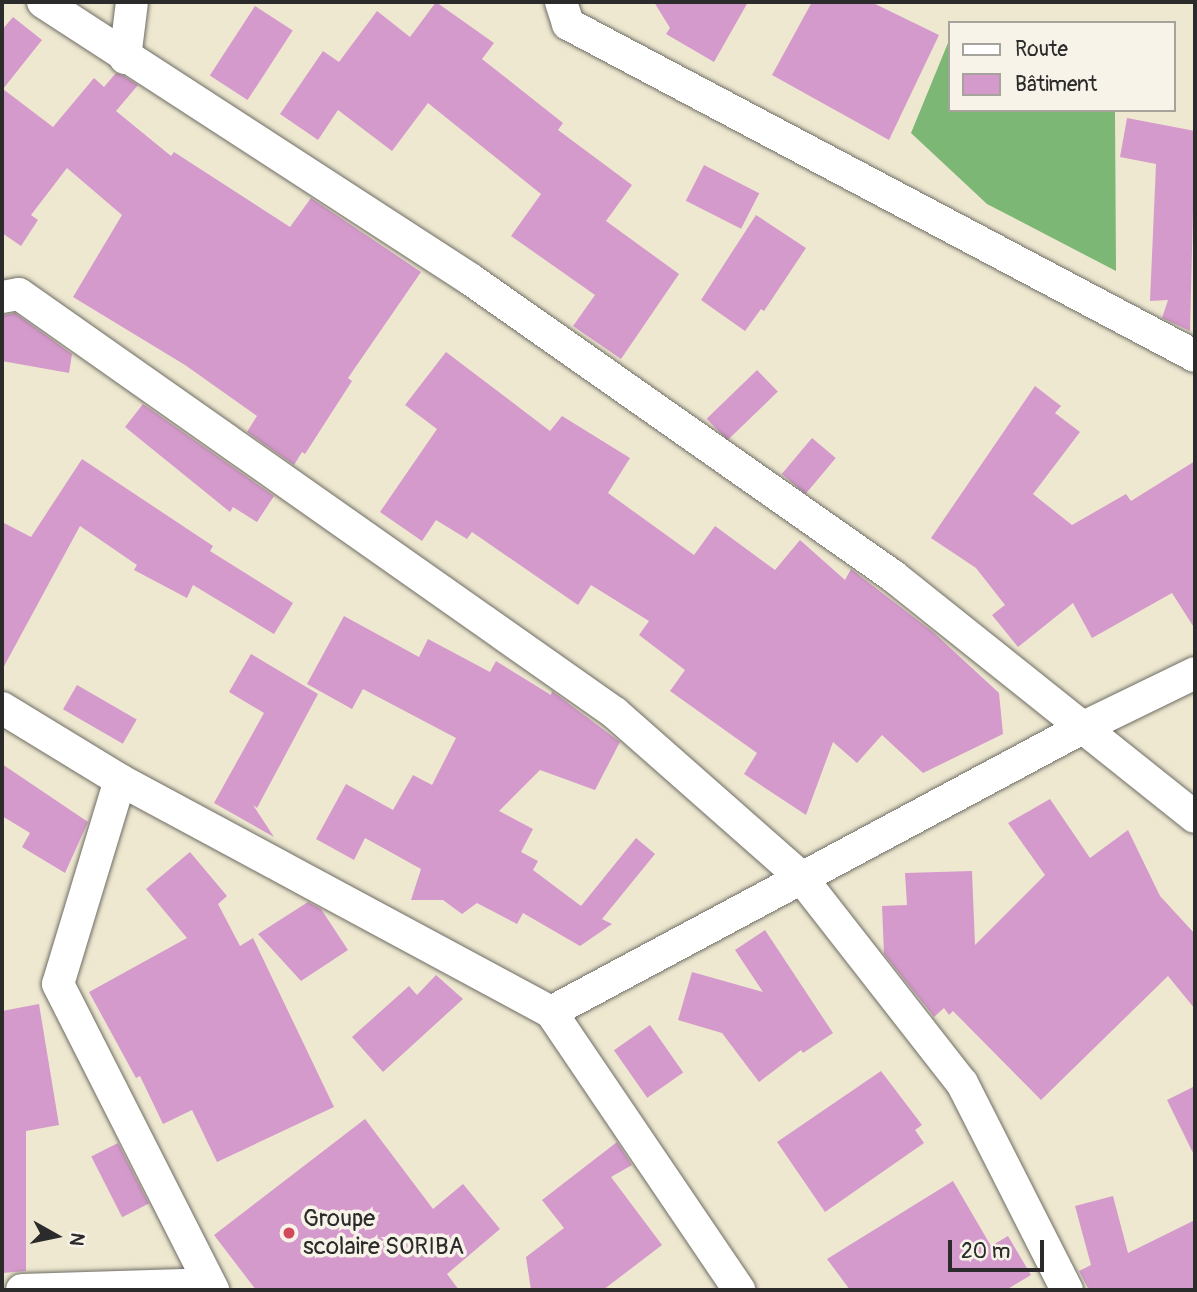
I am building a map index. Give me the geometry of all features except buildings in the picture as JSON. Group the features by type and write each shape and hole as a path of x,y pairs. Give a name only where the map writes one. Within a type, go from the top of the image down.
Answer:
{"street":[{"path":"43,2 125,58 493,295 893,576 1086,726 1195,817"},
{"path":"125,58 132,2"},
{"path":"561,2 568,24 1195,356"},
{"path":"7,291 615,713 800,876 962,1083 1067,1290"},
{"path":"551,1012 800,876 1086,726 1195,673"},
{"path":"2,709 120,780 551,1012 739,1290"},
{"path":"22,1290 210,1287 58,984 120,780"}],"green space":[{"path":"948,43 948,112 1115,112 1116,271 987,204 911,133"}],"place":[{"name":"Groupe scolaire SORIBA","path":"289,1233"}]}
